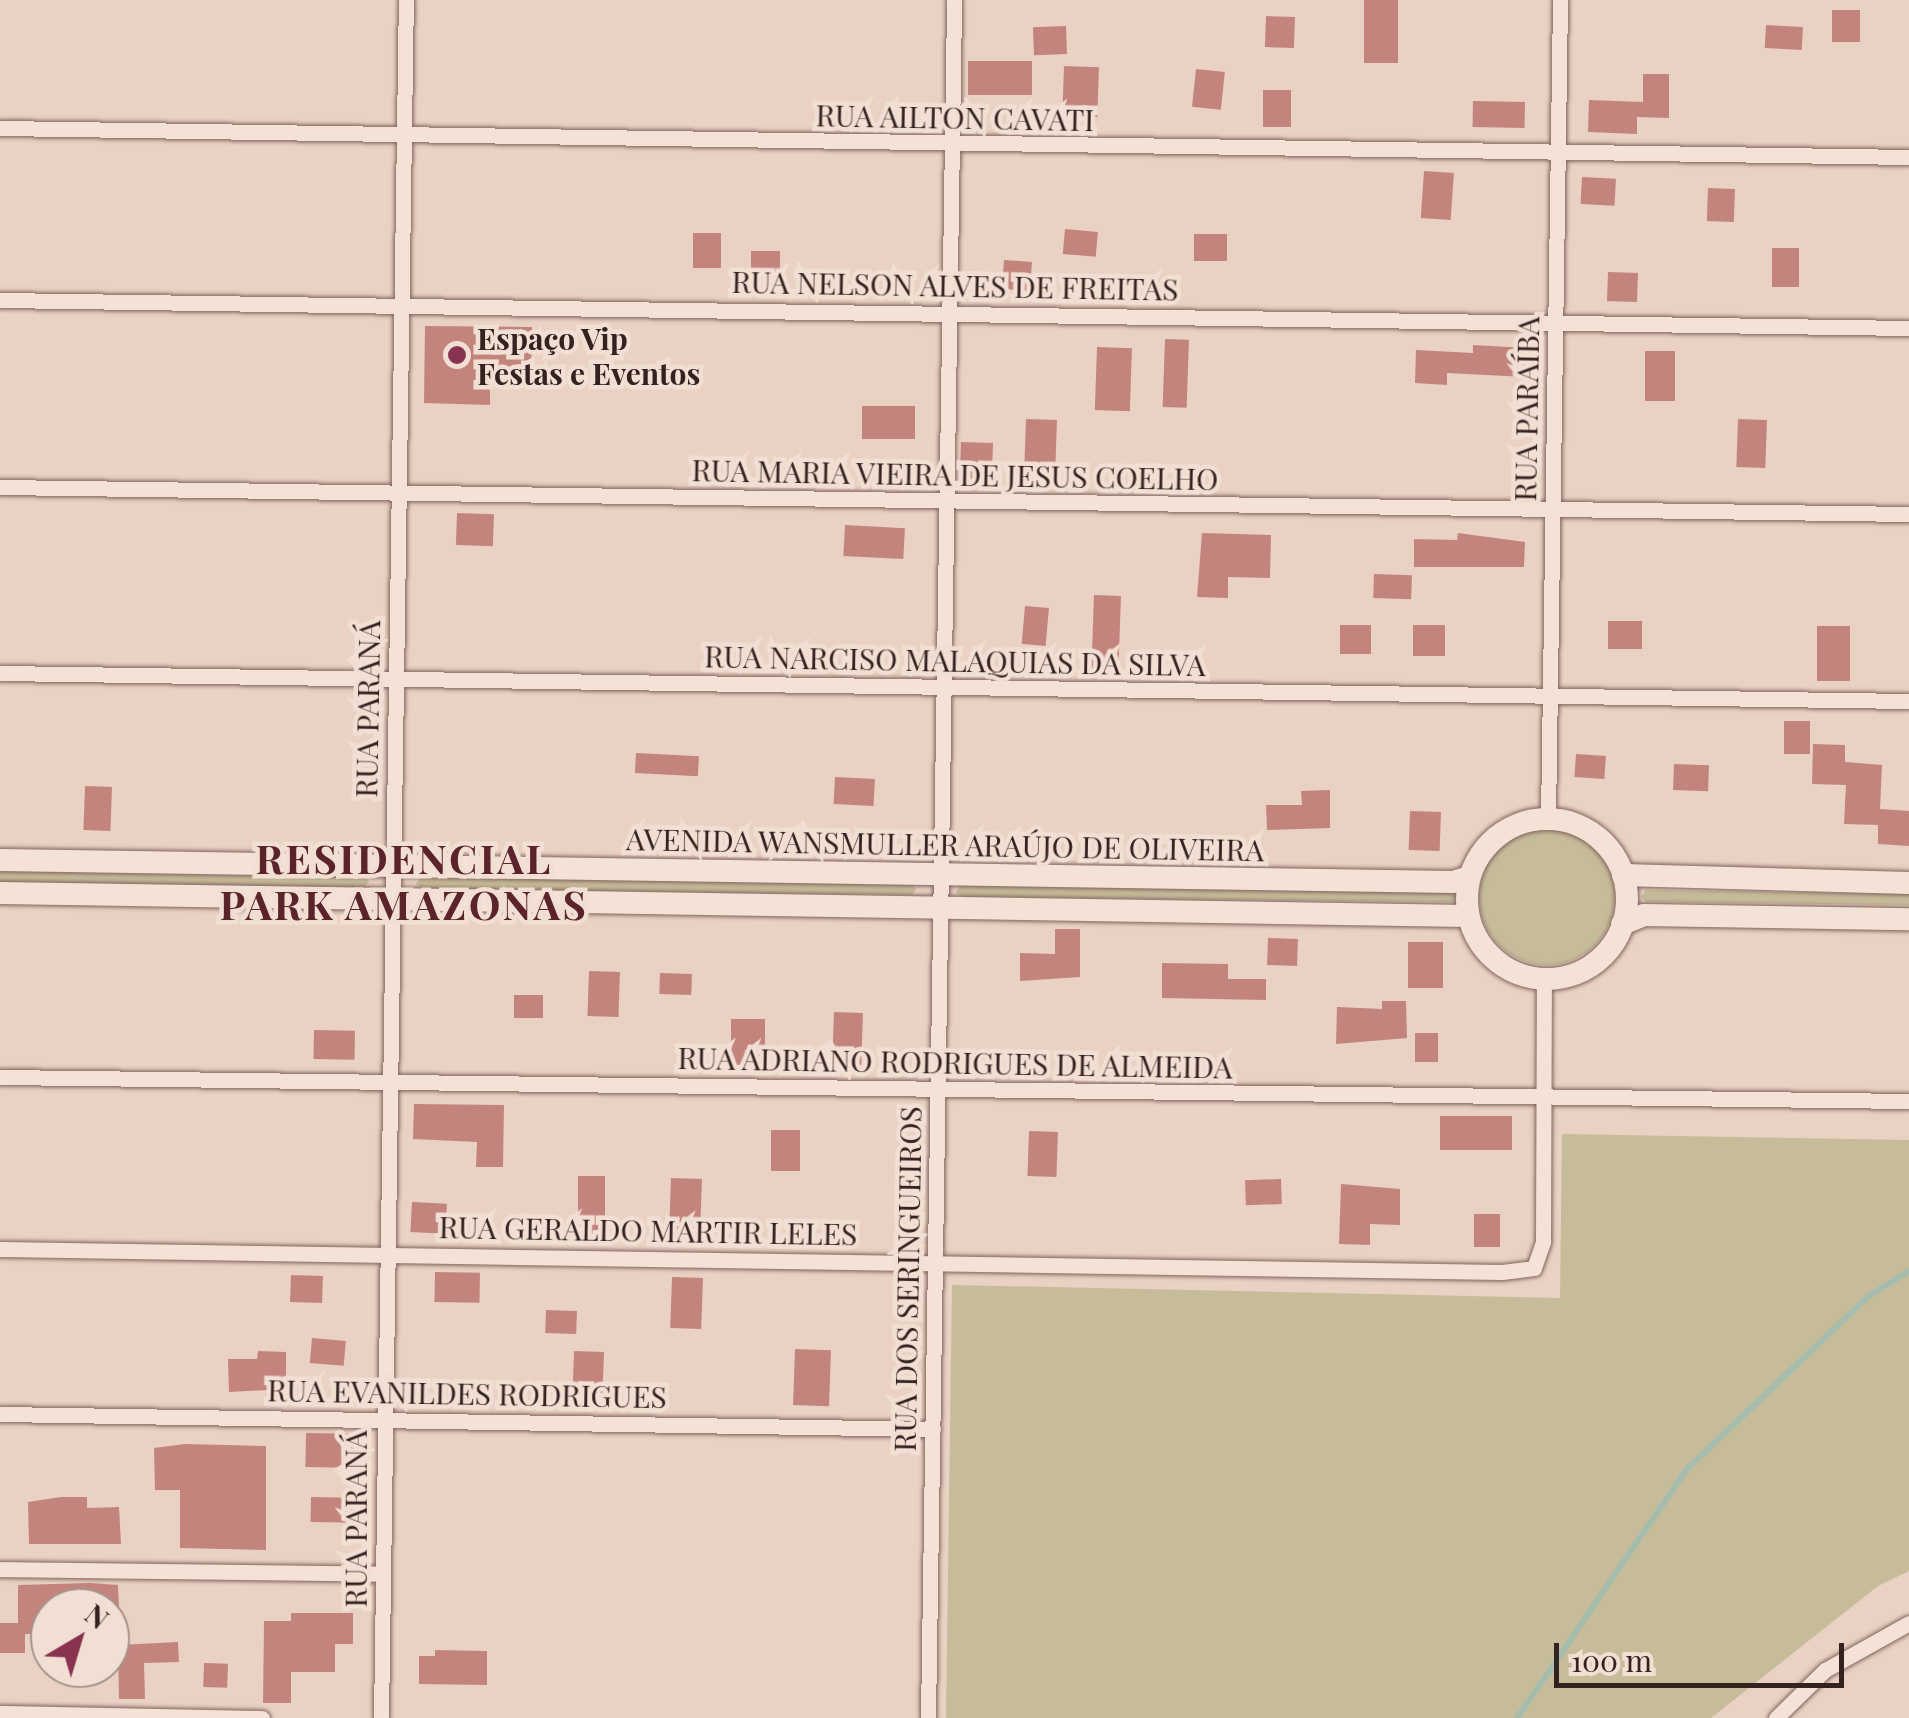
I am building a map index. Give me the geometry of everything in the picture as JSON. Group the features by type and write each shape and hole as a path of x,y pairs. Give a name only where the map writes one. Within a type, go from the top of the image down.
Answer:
{"street":[{"name":"RUA PARANÁ","path":"381,1718 406,0"},
{"name":"RUA DOS SERINGUEIROS","path":"928,1718 954,0"},
{"name":"RUA PARAÍBA","path":"1548,818 1560,0"},
{"name":"RUA AILTON CAVATI","path":"0,128 1909,157"},
{"name":"RUA NELSON ALVES DE FREITAS","path":"0,300 1909,328"},
{"name":"RUA MARIA VIEIRA DE JESUS COELHO","path":"0,487 1909,514"},
{"name":"RUA NARCISO MALAQUIAS DA SILVA","path":"0,674 1909,701"},
{"path":"1622,924 1622,875 1591,832 1548,818 1504,830 1487,844 1469,877 1468,916 1494,960 1544,980 1596,962 1622,924 1644,915 1909,918"},
{"name":"AVENIDA WANSMULLER ARAÚJO DE OLIVEIRA","path":"0,860 1453,882 1469,877"},
{"path":"1622,875 1909,883"},
{"name":"AVENIDA WANSMULLER ARAÚJO DE OLIVEIRA","path":"0,893 1468,916"},
{"path":"1542,1095 1544,980"},
{"name":"RUA ADRIANO RODRIGUES DE ALMEIDA","path":"0,1077 1909,1101"},
{"name":"RUA GERALDO MARTIR LELES","path":"0,1248 1502,1272 1534,1268 1543,1242 1542,1095"},
{"name":"RUA EVANILDES RODRIGUES","path":"0,1414 932,1429"},
{"path":"0,1569 382,1574"},
{"path":"1776,1718 1825,1670 1909,1622"},
{"path":"0,1713 262,1718"}],"shaded area":[{"path":"1547,829 1573,834 1595,849 1610,871 1615,897 1610,923 1595,945 1573,960 1547,965 1521,960 1499,945 1484,923 1479,897 1484,871 1499,849 1521,834"},
{"path":"0,871 364,877 369,881 365,887 0,883"},
{"path":"421,877 911,885 916,889 912,895 422,889 416,884"},
{"path":"961,885 1452,892 1456,897 1453,902 962,897 956,892"},
{"path":"1646,890 1909,894 1909,905 1646,902 1641,897"},
{"path":"1562,1134 1909,1140 1909,1571 1878,1586 1711,1718 946,1718 952,1285 1560,1298"}],"building":[{"path":"1364,0 1398,0 1398,63 1364,63"},
{"path":"1832,10 1860,10 1860,42 1832,42"},
{"path":"1266,16 1295,17 1294,48 1265,47"},
{"path":"1766,25 1803,27 1802,50 1765,48"},
{"path":"1066,26 1067,54 1034,55 1033,27"},
{"path":"968,61 1032,61 1032,95 968,95"},
{"path":"1064,66 1099,67 1097,117 1062,116"},
{"path":"1196,69 1225,72 1221,110 1192,107"},
{"path":"1643,74 1669,74 1669,118 1637,117 1637,134 1588,132 1589,100 1643,102"},
{"path":"1263,90 1291,90 1291,127 1263,127"},
{"path":"1473,101 1525,102 1525,128 1473,127"},
{"path":"1424,171 1454,173 1451,220 1421,218"},
{"path":"1582,177 1616,179 1615,206 1581,204"},
{"path":"1708,188 1735,189 1734,222 1707,221"},
{"path":"1065,229 1098,232 1096,257 1063,254"},
{"path":"693,233 721,233 721,268 693,268"},
{"path":"1194,234 1227,234 1227,261 1194,261"},
{"path":"1772,248 1799,248 1799,287 1772,287"},
{"path":"751,251 780,251 780,276 751,276"},
{"path":"1004,260 1032,262 1030,291 1002,289"},
{"path":"1608,272 1638,273 1637,302 1607,301"},
{"name":"Espaço Vip Festas e Eventos","path":"425,326 532,327 531,385 490,384 490,405 424,403"},
{"path":"1165,339 1189,340 1187,408 1163,407"},
{"path":"1473,345 1528,348 1526,377 1447,373 1447,385 1415,383 1416,350 1473,353"},
{"path":"1097,347 1132,348 1130,411 1095,410"},
{"path":"1645,351 1675,351 1675,401 1645,401"},
{"path":"862,406 915,406 915,439 862,439"},
{"path":"1026,419 1057,420 1055,472 1024,471"},
{"path":"1738,419 1767,420 1765,468 1736,467"},
{"path":"961,442 993,443 992,479 960,478"},
{"path":"457,513 494,514 493,546 456,545"},
{"path":"845,525 905,528 903,559 843,556"},
{"path":"1202,533 1271,535 1270,578 1228,577 1228,598 1197,597"},
{"path":"1458,533 1525,542 1524,567 1414,567 1414,539 1457,540"},
{"path":"1374,574 1412,575 1411,599 1373,598"},
{"path":"1094,595 1121,596 1118,670 1091,669"},
{"path":"1025,606 1049,608 1046,646 1022,644"},
{"path":"1608,621 1642,621 1642,649 1608,649"},
{"path":"1340,625 1371,625 1371,654 1340,654"},
{"path":"1413,625 1445,625 1445,656 1413,656"},
{"path":"1817,626 1850,626 1850,681 1817,681"},
{"path":"1784,721 1810,721 1810,754 1784,754"},
{"path":"1813,744 1845,745 1845,762 1882,765 1880,809 1909,811 1909,846 1878,844 1878,825 1844,824 1846,785 1812,784"},
{"path":"636,753 699,756 698,776 635,773"},
{"path":"1576,754 1606,756 1604,779 1574,777"},
{"path":"1674,764 1709,765 1708,791 1673,790"},
{"path":"835,777 875,779 874,806 834,804"},
{"path":"85,786 112,787 110,831 83,830"},
{"path":"1330,790 1330,828 1267,830 1266,805 1302,805 1301,791"},
{"path":"1410,811 1441,812 1440,851 1409,850"},
{"path":"1055,929 1080,929 1080,977 1020,981 1020,953 1055,954"},
{"path":"1268,938 1298,939 1297,966 1267,965"},
{"path":"1408,942 1443,942 1443,988 1408,988"},
{"path":"1162,963 1228,964 1228,979 1266,979 1266,1000 1162,998"},
{"path":"589,971 620,972 618,1017 587,1016"},
{"path":"660,973 692,974 691,995 659,994"},
{"path":"514,995 543,995 543,1018 514,1018"},
{"path":"1382,1001 1406,1001 1407,1038 1336,1044 1337,1007 1382,1009"},
{"path":"834,1012 863,1013 861,1065 832,1064"},
{"path":"731,1019 765,1019 765,1065 731,1065"},
{"path":"314,1030 355,1031 354,1060 313,1059"},
{"path":"1415,1033 1438,1033 1438,1062 1415,1062"},
{"path":"414,1104 504,1105 503,1167 476,1167 477,1142 413,1139"},
{"path":"1440,1116 1512,1116 1512,1150 1440,1150"},
{"path":"771,1130 800,1130 800,1171 771,1171"},
{"path":"1029,1131 1058,1132 1056,1177 1027,1176"},
{"path":"578,1176 605,1176 605,1234 578,1234"},
{"path":"671,1178 702,1179 700,1240 669,1239"},
{"path":"1281,1179 1282,1204 1246,1205 1245,1180"},
{"path":"1341,1184 1400,1189 1400,1225 1370,1224 1370,1245 1339,1244"},
{"path":"412,1202 447,1204 445,1234 410,1232"},
{"path":"1474,1214 1500,1214 1500,1247 1474,1247"},
{"path":"435,1272 480,1273 479,1303 434,1302"},
{"path":"291,1275 323,1276 322,1303 290,1302"},
{"path":"672,1277 703,1278 701,1329 670,1328"},
{"path":"546,1310 577,1311 576,1334 545,1333"},
{"path":"312,1338 346,1341 344,1366 310,1363"},
{"path":"795,1349 831,1350 829,1406 793,1405"},
{"path":"258,1351 286,1352 286,1389 229,1392 228,1359 257,1359"},
{"path":"574,1351 604,1352 602,1401 572,1400"},
{"path":"306,1433 365,1434 364,1468 305,1467"},
{"path":"185,1444 266,1446 266,1550 180,1548 180,1490 155,1490 154,1448"},
{"path":"87,1497 87,1508 119,1507 121,1544 29,1544 28,1502"},
{"path":"311,1497 355,1498 355,1523 311,1522"},
{"path":"90,1583 118,1588 30,1588 30,1634 25,1634 25,1653 0,1653 0,1623 18,1623 18,1585"},
{"path":"291,1613 353,1613 353,1644 335,1644 335,1672 291,1672 291,1703 263,1703 264,1621 291,1621"},
{"path":"178,1642 179,1662 144,1663 145,1699 119,1699 119,1688 130,1688 130,1644"},
{"path":"435,1650 487,1651 487,1685 419,1684 419,1656 435,1656"},
{"path":"204,1663 228,1664 227,1688 203,1687"}],"waterway":[{"path":"1517,1718 1686,1470 1869,1296 1909,1271"}],"place":[{"name":"Espaço Vip Festas e Eventos","path":"457,355"}],"district":[{"name":"RESIDENCIAL PARK AMAZONAS","path":"404,881"}]}
